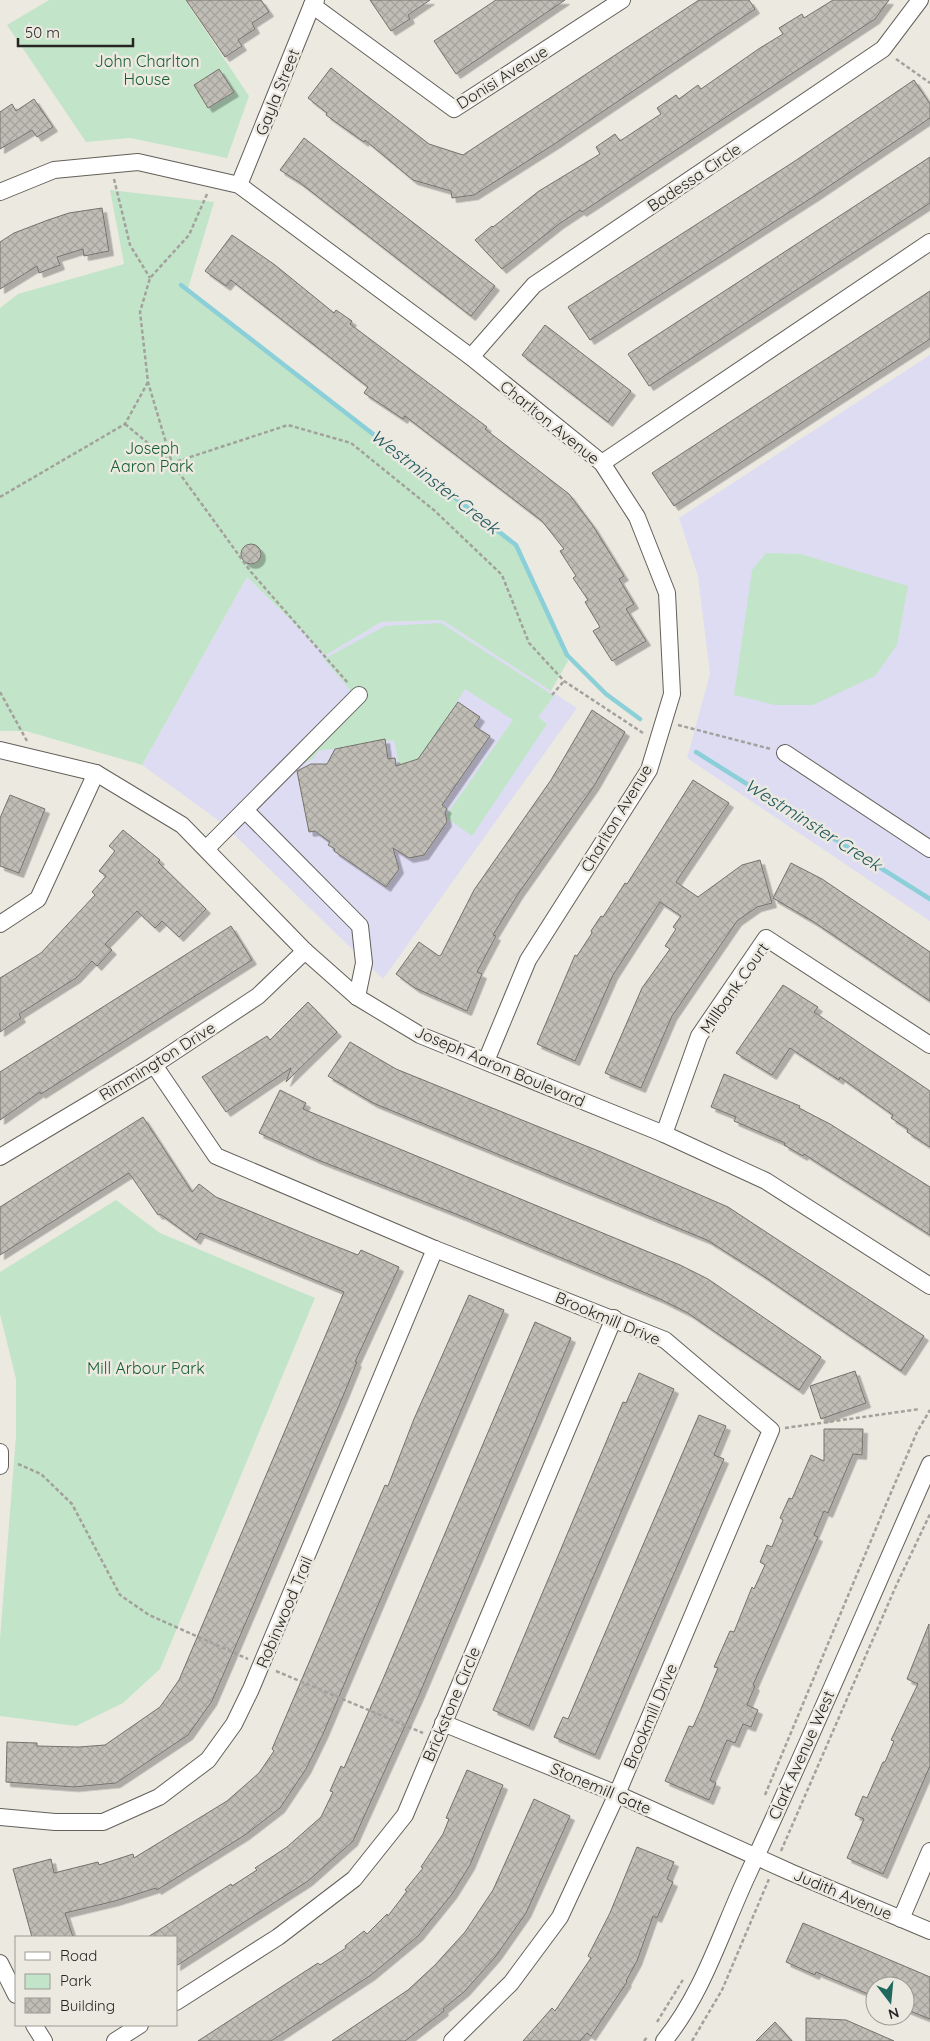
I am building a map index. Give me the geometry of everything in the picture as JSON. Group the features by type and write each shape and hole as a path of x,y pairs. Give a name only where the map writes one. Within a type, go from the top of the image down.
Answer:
{"street":[{"name":"Donisi Avenue","path":"314,3 454,110 622,0"},
{"name":"Badessa Circle","path":"471,357 534,285 883,49 920,0"},
{"name":"Gayla Street","path":"239,184 314,3"},
{"name":"Charlton Avenue","path":"0,192 54,170 138,162 239,184 471,357 602,463 637,517 667,593 672,694 649,770 528,960 486,1061"},
{"path":"602,463 930,242"},
{"path":"207,848 359,695"},
{"name":"Joseph Aaron Boulevard","path":"0,750 96,773 182,825 207,848 305,951 357,997 420,1035 664,1134 766,1181 930,1286"},
{"path":"785,753 930,849"},
{"path":"0,924 38,899 96,773"},
{"path":"245,810 360,926 364,963 357,997"},
{"name":"Millbank Court","path":"664,1134 700,1036 766,938 930,1045"},
{"name":"Rimmington Drive","path":"0,1157 154,1065 258,996 305,951"},
{"name":"Brookmill Drive","path":"154,1065 216,1156 435,1249 614,1318 665,1340 771,1430 618,1794"},
{"name":"Robinwood Trail","path":"0,1816 55,1822 103,1822 159,1797 208,1760 234,1724 262,1664 435,1249"},
{"name":"Brickstone Circle","path":"178,2001 278,1938 354,1879 405,1815 614,1318"},
{"path":"0,1452 0,1466"},
{"name":"Clark Avenue West","path":"656,2038 672,2031 710,1963 930,1464"},
{"name":"Stonemill Gate","path":"443,1724 618,1794 756,1856"},
{"path":"452,2041 511,1983 560,1917 618,1794"},
{"path":"901,1919 930,1851"},
{"name":"Judith Avenue","path":"756,1856 930,1931"},
{"path":"0,1963 15,1993"},
{"path":"35,2026 44,2041"},
{"path":"115,2041 138,2026"}],"path":[{"path":"883,49 930,83"},
{"path":"111,165 130,245 150,278"},
{"path":"172,463 148,382 140,312 150,278 189,235 214,179"},
{"path":"0,497 125,424 148,382"},
{"path":"125,424 172,463 251,572 359,695"},
{"path":"172,463 288,425 351,443 435,511 502,575 529,643 564,680 657,742"},
{"path":"552,695 564,680"},
{"path":"0,692 36,758"},
{"path":"664,721 785,753"},
{"path":"771,1430 920,1409"},
{"name":"Clark Avenue West","path":"765,1795 890,1495 930,1410"},
{"path":"18,1464 41,1474 72,1504 120,1595 149,1615 436,1739"},
{"name":"Clark Avenue West","path":"782,1847 896,1586 930,1514"},
{"path":"692,2041 722,1990 767,1883"},
{"path":"653,2028 686,1975"},
{"path":"644,2041 656,2038"}],"shaded area":[{"path":"930,355 930,921 687,758 710,674 698,576 679,518"},
{"path":"247,577 326,655 381,622 442,620 577,708 383,979 222,823 142,765"}],"green space":[{"name":"John Charlton House","path":"49,0 185,0 249,96 227,158 130,138 86,142 7,25"},
{"name":"Joseph Aaron Park","path":"110,190 214,202 187,292 520,548 568,661 551,691 442,620 381,622 326,655 247,577 142,765 26,731 0,731 0,308 18,294 124,264"},
{"path":"766,553 800,554 908,586 897,645 875,676 813,705 775,705 734,695 752,570"},
{"path":"441,623 554,696 538,717 547,724 472,836 445,817 513,720 465,689 410,776 401,775 394,740 318,751 314,758 298,766 289,754 351,691 324,659 385,626"},
{"name":"Mill Arbour Park","path":"116,1200 160,1233 315,1298 160,1669 123,1703 76,1726 0,1716 0,1639 16,1436 16,1379 0,1314 0,1272"}],"building":[{"path":"186,0 261,0 269,12 252,23 255,29 238,40 242,46 225,57"},
{"path":"370,0 430,0 408,15 410,19 391,31"},
{"path":"496,0 565,0 456,74 434,41"},
{"path":"699,0 749,0 755,9 556,143 474,195 452,198 451,191 413,180 365,140 364,142 326,115 327,113 308,98 331,68 429,144 463,155"},
{"path":"833,0 889,0 875,19 582,212 580,210 559,224 502,269 475,240 539,191 600,154 596,147 615,134 620,141 661,114 657,108 676,95 679,99 698,85 701,89 783,34 779,28 802,14 804,18"},
{"path":"219,69 234,92 208,108 194,85"},
{"path":"914,80 930,104 930,118 816,195 590,340 568,307 795,161"},
{"path":"34,99 53,127 37,137 32,130 0,149 0,112 12,104 16,111"},
{"path":"304,138 495,286 471,316 299,182 280,170"},
{"path":"930,157 930,203 649,386 628,354"},
{"path":"102,208 109,251 84,256 83,249 57,257 60,265 39,273 37,266 0,289 0,242 14,233 69,213"},
{"path":"232,235 275,265 334,313 336,310 352,321 350,324 487,427 485,429 569,494 593,526 624,576 619,579 634,604 626,609 646,641 612,661 593,631 600,627 585,602 588,600 573,578 576,576 560,551 564,549 542,521 405,416 403,419 364,393 368,387 231,280 226,286 205,271"},
{"path":"930,291 930,339 674,506 652,473"},
{"path":"545,325 631,391 608,422 522,355"},
{"path":"251,544 258,547 261,554 258,561 251,564 244,561 241,554 244,547"},
{"path":"458,702 480,717 474,726 490,736 442,805 447,809 445,812 447,822 424,855 409,858 393,848 399,869 386,887 334,851 335,849 328,845 330,842 315,831 309,832 297,771 311,764 327,764 335,749 385,739 388,759 395,758 396,766 418,759"},
{"path":"592,710 625,732 594,786 518,894 493,935 496,936 477,972 482,974 467,1011 415,988 396,974 419,942 439,956 441,955 474,890 551,780"},
{"path":"693,780 729,803 676,882 698,897 742,865 760,860 772,903 757,907 737,921 672,1016 641,1088 605,1073 642,988 670,949 665,946 676,929 673,927 681,916 660,902 613,975 575,1061 537,1044 575,955 577,956 592,933 591,931 601,916 603,917 625,883 627,884"},
{"path":"10,795 45,809 19,873 0,866 0,818"},
{"path":"123,830 160,860 158,862 206,909 179,937 162,921 155,928 137,911 105,944 112,950 97,966 92,961 76,978 19,1014 21,1018 0,1032 0,978 41,953 95,895 92,892 106,876 99,871 115,851 109,846"},
{"path":"791,863 822,879 930,952 930,1001 814,922 773,898"},
{"path":"231,926 252,960 41,1094 40,1092 0,1120 0,1072"},
{"path":"783,985 818,1007 814,1012 930,1091 930,1147 907,1132 908,1129 891,1118 893,1115 840,1077 839,1080 790,1048 772,1075 736,1053"},
{"path":"308,1002 337,1032 286,1082 291,1068 226,1112 202,1077 267,1036 270,1040"},
{"path":"350,1042 396,1069 601,1152 728,1207 924,1336 901,1371 759,1273 707,1240 373,1103 328,1076"},
{"path":"724,1074 800,1106 799,1108 830,1124 930,1187 930,1235 804,1154 803,1156 784,1145 785,1143 734,1121 736,1117 711,1107"},
{"path":"280,1090 306,1103 303,1109 680,1265 708,1279 821,1357 799,1390 688,1313 660,1299 461,1216 318,1160 259,1133"},
{"path":"143,1117 192,1192 199,1184 216,1197 358,1255 361,1250 399,1267 355,1362 357,1362 344,1394 212,1701 188,1735 116,1783 74,1787 6,1782 7,1742 37,1743 37,1746 79,1747 105,1745 160,1707 179,1680 344,1292 200,1233 196,1240 160,1214 158,1215 129,1173 0,1255 0,1207"},
{"path":"469,1295 504,1310 323,1734 306,1769 280,1808 245,1835 157,1890 156,1888 115,1901 65,1913 73,1936 32,1936 13,1869 51,1859 54,1873 98,1862 99,1865 133,1854 134,1858 227,1801 259,1773 274,1751 272,1749 385,1485 388,1486 414,1419"},
{"path":"535,1322 571,1338 419,1695 353,1841 308,1881 178,1965 178,1936 150,1936 231,1884 232,1886 257,1870 255,1868 287,1847 321,1817 333,1792 330,1791 341,1766 344,1768"},
{"path":"855,1371 866,1403 821,1419 810,1386"},
{"path":"639,1373 674,1389 529,1726 493,1710 623,1402 626,1403"},
{"path":"699,1415 726,1426 714,1455 724,1459 595,1755 554,1737 563,1717 568,1719"},
{"path":"824,1429 863,1429 862,1455 853,1454 828,1513 824,1511 814,1535 818,1537 753,1685 755,1686 747,1705 758,1710 751,1727 743,1724 735,1743 727,1740 710,1780 716,1783 709,1800 665,1781 689,1726 693,1727 701,1709 718,1668 714,1667 730,1631 734,1632 752,1587 754,1589 765,1565 760,1562 767,1545 772,1547 783,1520 780,1518 789,1498 792,1499 811,1455 824,1461"},
{"path":"929,1624 930,1766 883,1874 847,1858 864,1819 855,1815 863,1796 867,1798 883,1762 885,1762 894,1741 891,1740 918,1684 907,1679"},
{"path":"467,1770 503,1785 470,1865 452,1894 418,1936 371,1975 271,2041 198,2041 318,1963 320,1965 346,1948 345,1946 364,1931 367,1934 387,1914 388,1916 407,1891 405,1890 423,1868 421,1867 443,1834 449,1819 446,1818"},
{"path":"534,1799 570,1816 526,1913 496,1956 465,1991 443,2009 444,2011 405,2041 332,2041 408,1990 435,1965 465,1932 493,1890"},
{"path":"637,1847 674,1862 667,1879 673,1882 657,1918 653,1916 637,1961 627,1982 591,2036 587,2033 580,2041 523,2041 552,2008 555,2011 591,1958 588,1956 610,1913"},
{"path":"803,1923 930,1977 930,2019 915,2013 915,1976 865,1976 865,1993 816,1972 815,1975 786,1962"},
{"path":"806,2018 846,2020 894,2041 806,2041"},
{"path":"775,2022 792,2041 756,2041"}],"waterway":[{"name":"Westminster Creek","path":"181,285 516,545 567,655 606,694 640,719"},
{"name":"Westminster Creek","path":"696,752 930,899"}]}
